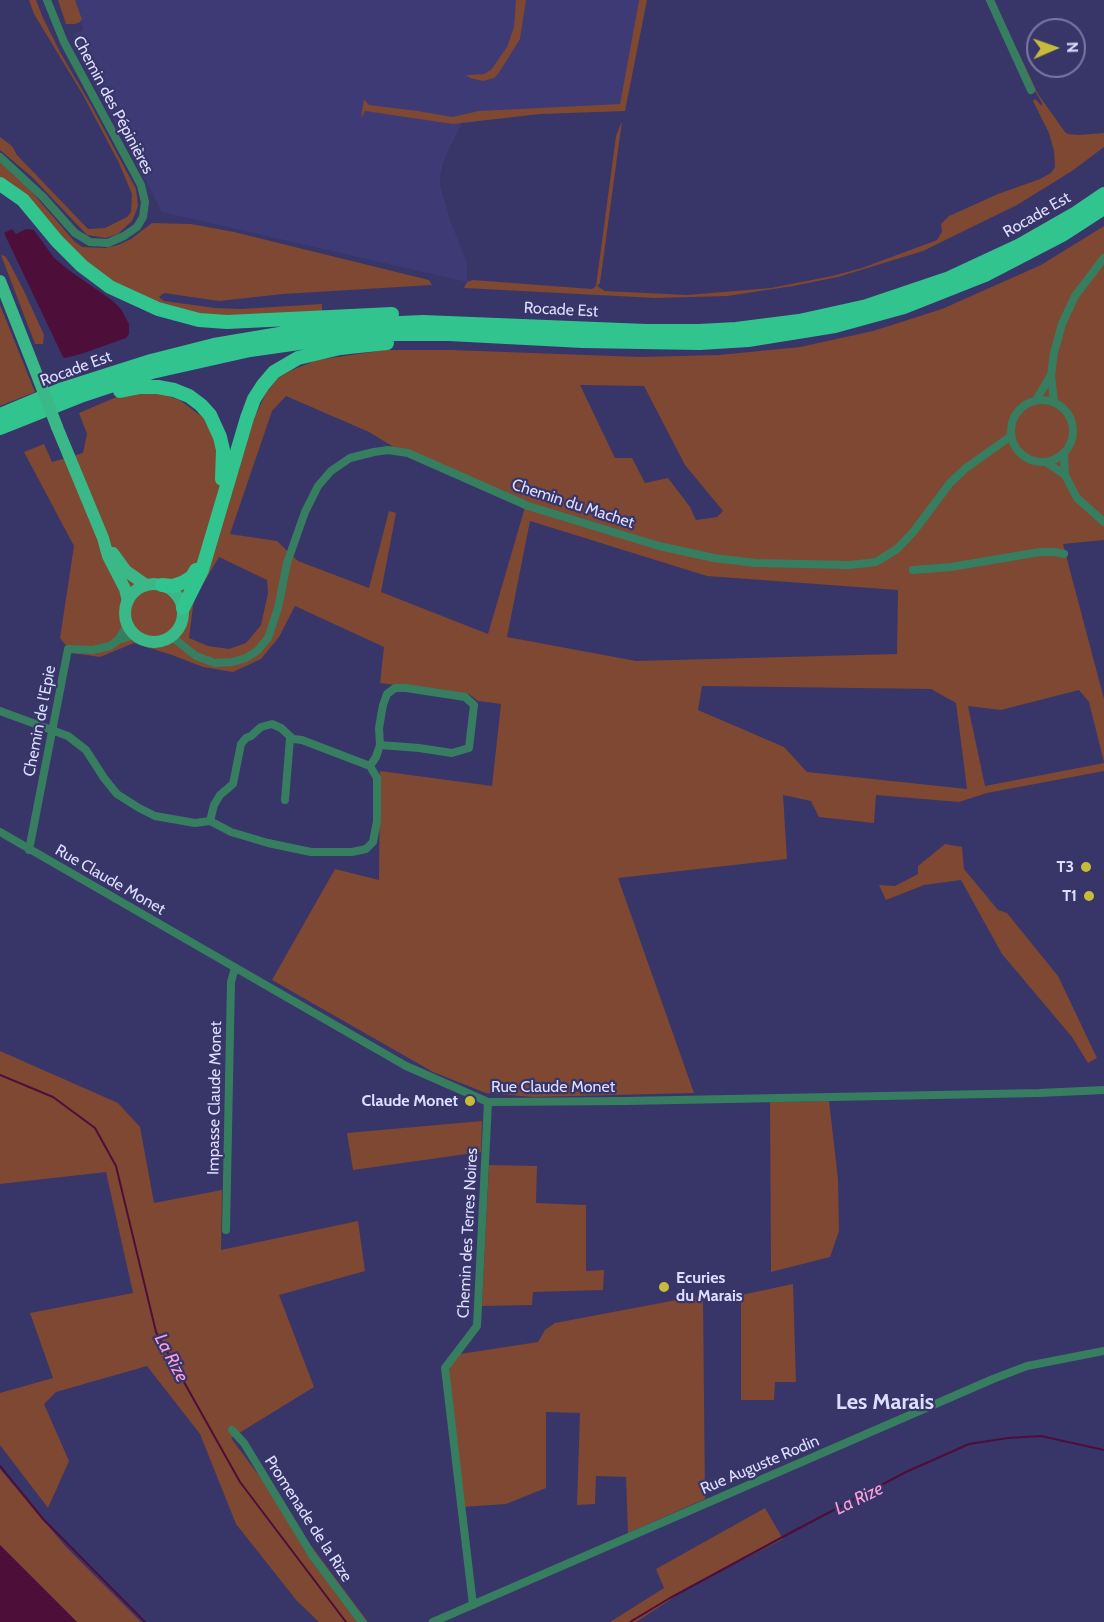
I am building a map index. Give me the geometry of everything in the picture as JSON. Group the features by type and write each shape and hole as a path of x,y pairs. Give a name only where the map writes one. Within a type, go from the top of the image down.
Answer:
{"highway":[{"path":"0,184 23,200 57,241 82,266 110,287 158,309 200,320 227,322 387,314 438,316 449,328 432,340 315,352 298,358 274,372 254,399 246,418 205,562 183,608"},
{"name":"Rocade Est","path":"0,415 60,390 214,345 268,335 343,326 699,331 800,321 867,306 955,275 1020,245 1104,194"},
{"name":"Rocade Est","path":"0,428 83,395 152,372 250,350 351,337 449,328 593,341 689,343 748,340 792,334 869,317 949,291 1026,256 1104,208"},
{"path":"83,395 94,398 140,387 174,390 189,396 201,405 216,426 223,450 222,482 199,564 189,580 173,586 162,585"}],"main road":[{"path":"0,281 103,538 108,556 125,589 128,602"},
{"path":"103,538 126,571 146,585"},
{"path":"146,585 162,585 176,594 183,608 181,624 171,636 155,642 138,637 128,624 126,609 128,602 132,594 146,585"}],"street":[{"name":"Chemin des Pépinières","path":"0,157 44,197 75,233 90,242 108,243 124,236 137,227 143,217 145,202 141,185 64,42 47,0"},
{"path":"990,0 1031,90"},
{"path":"1054,402 1051,375 1062,324 1075,296 1104,258"},
{"path":"1036,400 1051,375"},
{"path":"1047,462 1064,453 1070,445 1073,435 1072,425 1063,408 1054,402 1036,400 1027,403 1014,417 1011,436 1016,448 1029,460 1047,462 1065,475"},
{"name":"Chemin du Machet","path":"171,636 196,656 214,663 239,660 257,651 268,638 278,608 287,563 305,512 318,486 331,471 350,458 374,452 388,450 408,453 528,506 659,546 714,558 755,563 850,565 876,562 897,549 914,531 950,483 966,468 1011,436"},
{"path":"993,448 1016,448"},
{"path":"1064,453 1065,475 1077,498 1104,522"},
{"path":"913,570 951,567 1040,552 1064,554"},
{"path":"118,640 128,624"},
{"name":"Chemin de l'Epie","path":"29,850 68,649 93,650 131,636 138,637"},
{"path":"370,766 380,745 383,705 387,694 395,688 465,697 474,705 470,748 452,753 380,745"},
{"path":"0,711 68,736 86,750 117,794 155,816 195,824 210,821 231,832 311,852 352,852 366,849 373,842 377,821 377,778 370,766 302,740 290,738 281,728 272,724 261,727 241,744 233,784 220,795 210,821"},
{"path":"285,800 290,738"},
{"name":"Rue Claude Monet","path":"0,832 406,1065 488,1102 634,1101 1104,1090"},
{"name":"Impasse Claude Monet","path":"225,1230 231,982 235,968"},
{"name":"Chemin des Terres Noires","path":"473,1605 445,1368 477,1326 488,1102"},
{"name":"Rue Auguste Rodin","path":"433,1622 993,1379 1027,1366 1104,1351"},
{"name":"Promenade de la Rize","path":"232,1430 244,1443 312,1555 362,1622"}],"shaded area":[{"path":"29,0 36,0 60,52 136,189 138,206 135,214 132,221 118,234 106,238 87,235 32,177 0,150 0,137 12,146 17,155 88,229 105,228 127,217 131,212 132,194 119,163 83,95 34,14"},
{"path":"58,0 75,0 82,19 80,22 66,24"},
{"path":"75,0 639,0 619,111 540,114 462,123 445,157 440,185 450,220 467,263 467,282 162,212 74,44 74,34 84,30"},
{"path":"516,0 526,0 520,39 494,78 483,81 470,78 466,75 484,74 491,70 507,47 514,27"},
{"path":"639,0 647,0 625,111 540,114 453,124 365,111 361,118 364,99 369,105 452,117 479,111 620,104"},
{"path":"1029,78 1065,132 1078,135 1104,133 1104,147 1072,171 1017,205 923,251 838,277 727,296 655,298 464,288 467,282 473,280 592,289 596,286 616,136 622,121 600,283 597,286 605,291 687,295 771,288 862,268 937,240 942,232 941,224 949,216 1051,173 1055,167 1054,151 1049,133 1033,101 1035,99 1042,106 1042,103"},
{"path":"0,162 32,192 74,241 82,247 105,248 118,245 131,239 152,223 191,224 234,232 429,280 432,285 283,294 219,301 164,293 159,297 164,301 215,308 241,309 322,304 322,311 218,316 164,306 122,287 93,268 0,180"},
{"path":"1104,226 1104,540 1063,544 1104,699 1104,762 1089,702 1079,690 1001,710 968,706 985,786 1104,763 1104,771 987,793 959,802 876,795 874,823 819,817 811,801 783,795 787,859 618,878 694,1093 533,1097 486,1093 433,1072 272,980 335,869 379,880 380,771 492,786 501,704 478,701 469,694 380,683 384,647 295,606 279,637 261,659 233,672 203,667 134,643 100,657 72,653 60,638 74,546 24,452 44,444 52,462 83,453 87,434 79,413 119,396 157,391 181,401 205,419 217,446 237,472 255,416 266,393 278,378 317,360 385,350 452,350 640,357 719,355 800,347 873,331 942,309 1041,265","holes":["580,385 644,386 685,465 723,511 717,517 696,520 690,507 668,478 645,483 632,458 615,458","286,396 369,432 415,460 525,507 488,634 381,592 396,513 389,511 369,588 298,561 277,541 230,534 272,411","530,521 707,576 898,590 897,654 636,661 507,637","219,557 267,580 268,593 261,625 246,643 229,649 208,646 189,638 194,599","702,686 931,689 956,703 967,789 807,772 784,747 698,710"]},
{"path":"12,229 16,234 26,229 34,230 54,258 113,301 121,309 129,324 129,334 126,338 81,354 63,357 4,233"},
{"path":"1,255 5,256 9,262 24,291 44,335 43,344 35,344"},
{"path":"0,305 35,392 0,406"},
{"path":"945,844 962,847 964,869 998,910 1007,913 1058,976 1097,1058 1088,1063 1072,1037 1002,954 961,880 924,885 886,900 879,885 895,886 918,874 918,866"},
{"path":"0,1051 118,1103 140,1127 154,1203 222,1190 221,1250 358,1221 365,1271 279,1295 314,1387 231,1438 368,1622 319,1622 297,1601 236,1524 200,1434 147,1366 56,1392 44,1404 69,1461 48,1508 0,1445 0,1393 53,1378 30,1313 133,1293 106,1172 0,1184"},
{"path":"829,1101 838,1179 839,1231 830,1257 771,1272 770,1102"},
{"path":"482,1121 481,1152 353,1170 347,1133"},
{"path":"489,1165 537,1166 536,1203 586,1205 586,1271 604,1270 603,1290 533,1292 532,1305 482,1306"},
{"path":"793,1284 796,1382 775,1382 774,1400 741,1400 741,1295"},
{"path":"703,1295 705,1499 628,1533 626,1477 596,1476 595,1504 577,1505 580,1413 546,1412 546,1488 506,1504 463,1507 447,1376 452,1363 460,1354 538,1342 545,1330 555,1323"},
{"path":"0,1469 66,1547 141,1622 77,1622 0,1545"},
{"path":"765,1508 783,1539 688,1588 636,1622 610,1622 664,1588 656,1569"},
{"path":"0,1545 77,1622 0,1622"}],"waterway":[{"name":"La Rize","path":"0,1075 53,1097 95,1128 116,1166 156,1332 240,1482 346,1622"},
{"name":"La Rize","path":"630,1622 670,1598 906,1472 969,1444 1041,1436 1104,1450"},
{"path":"0,1466 43,1519 145,1622"}],"place":[{"name":"T3","path":"1086,867"},
{"name":"T1","path":"1089,896"},
{"name":"Claude Monet","path":"470,1101"},
{"name":"Ecuries du Marais","path":"664,1287"}],"district":[{"name":"Les Marais","path":"885,1403"}]}
